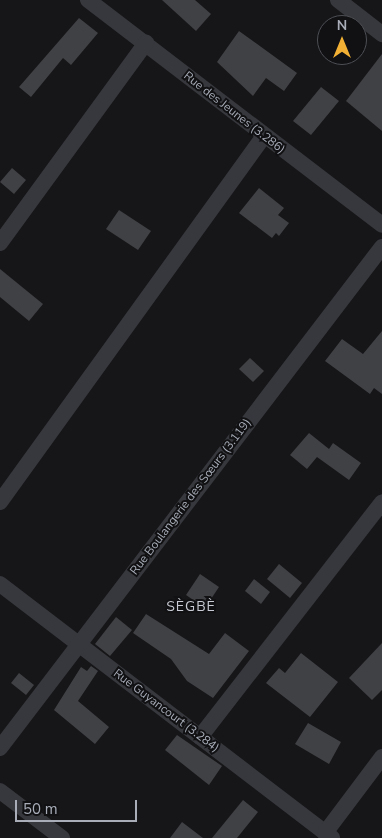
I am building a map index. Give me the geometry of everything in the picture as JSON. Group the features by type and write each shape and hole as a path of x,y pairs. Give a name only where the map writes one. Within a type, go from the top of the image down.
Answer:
{"street":[{"name":"Rue des Jeunes (3.286)","path":"88,0 146,43 263,137 382,224"},
{"path":"338,0 382,34"},
{"path":"0,243 146,43"},
{"path":"0,502 263,137"},
{"name":"Rue Boulangerie des Sœurs (3.119)","path":"0,748 382,247"},
{"path":"200,736 382,502"},
{"name":"Rue Guyancourt (3.284)","path":"0,584 329,835"},
{"path":"329,835 382,757"},
{"path":"0,791 62,838"}],"building":[{"path":"162,0 195,0 211,14 196,31"},
{"path":"79,18 98,33 71,65 63,58 31,97 19,87"},
{"path":"239,31 297,73 284,91 266,78 253,96 217,62"},
{"path":"382,54 382,131 346,101"},
{"path":"321,87 339,101 311,135 293,121"},
{"path":"12,168 26,180 14,194 0,182"},
{"path":"259,188 284,208 278,215 289,223 279,236 276,233 272,238 239,213"},
{"path":"119,210 151,231 138,250 106,229"},
{"path":"0,269 43,304 29,321 0,297"},
{"path":"382,331 382,394 374,388 370,394 325,361 342,339 363,354"},
{"path":"250,358 264,371 253,382 239,369"},
{"path":"309,433 329,449 333,443 361,463 349,480 317,457 307,469 290,455"},
{"path":"279,564 302,583 290,598 267,579"},
{"path":"200,574 219,587 205,608 186,595"},
{"path":"254,579 270,592 261,604 245,591"},
{"path":"146,614 209,654 225,633 249,651 213,698 187,681 171,659 133,633"},
{"path":"116,617 132,630 110,656 95,644"},
{"path":"382,643 382,690 372,700 349,678"},
{"path":"301,653 338,682 310,717 266,683 279,668 285,673"},
{"path":"91,666 98,671 78,701 109,727 95,744 54,710 81,667 87,671"},
{"path":"19,673 34,685 26,695 11,683"},
{"path":"308,723 341,742 329,764 295,744"},
{"path":"177,735 222,766 209,785 165,750"},
{"path":"243,800 258,812 237,838 212,838"},
{"path":"182,822 203,838 170,838"}],"district":[{"name":"SÈGBÈ","path":"191,607"}]}
